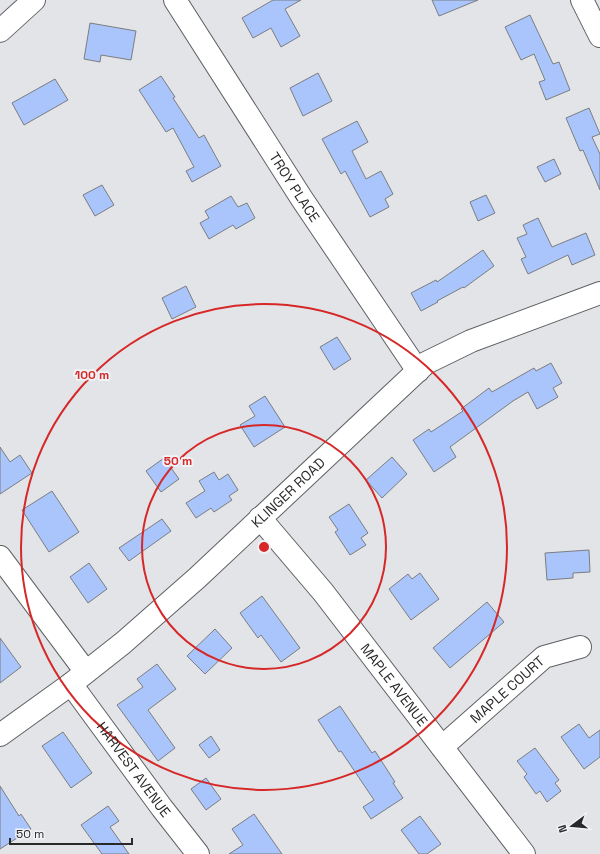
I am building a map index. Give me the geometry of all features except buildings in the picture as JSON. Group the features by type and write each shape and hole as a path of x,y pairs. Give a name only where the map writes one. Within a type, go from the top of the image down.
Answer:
{"street":[{"path":"0,31 34,0"},
{"name":"TROY PLACE","path":"175,0 302,199 418,371"},
{"path":"582,0 600,36"},
{"name":"KLINGER ROAD","path":"0,735 79,678 140,628 197,578 426,363 471,340 600,293"},
{"name":"MAPLE AVENUE","path":"260,518 323,592 524,854"},
{"name":"HARVEST AVENUE","path":"0,557 162,808 198,854"},
{"name":"MAPLE COURT","path":"442,747 544,657 580,647"}]}
